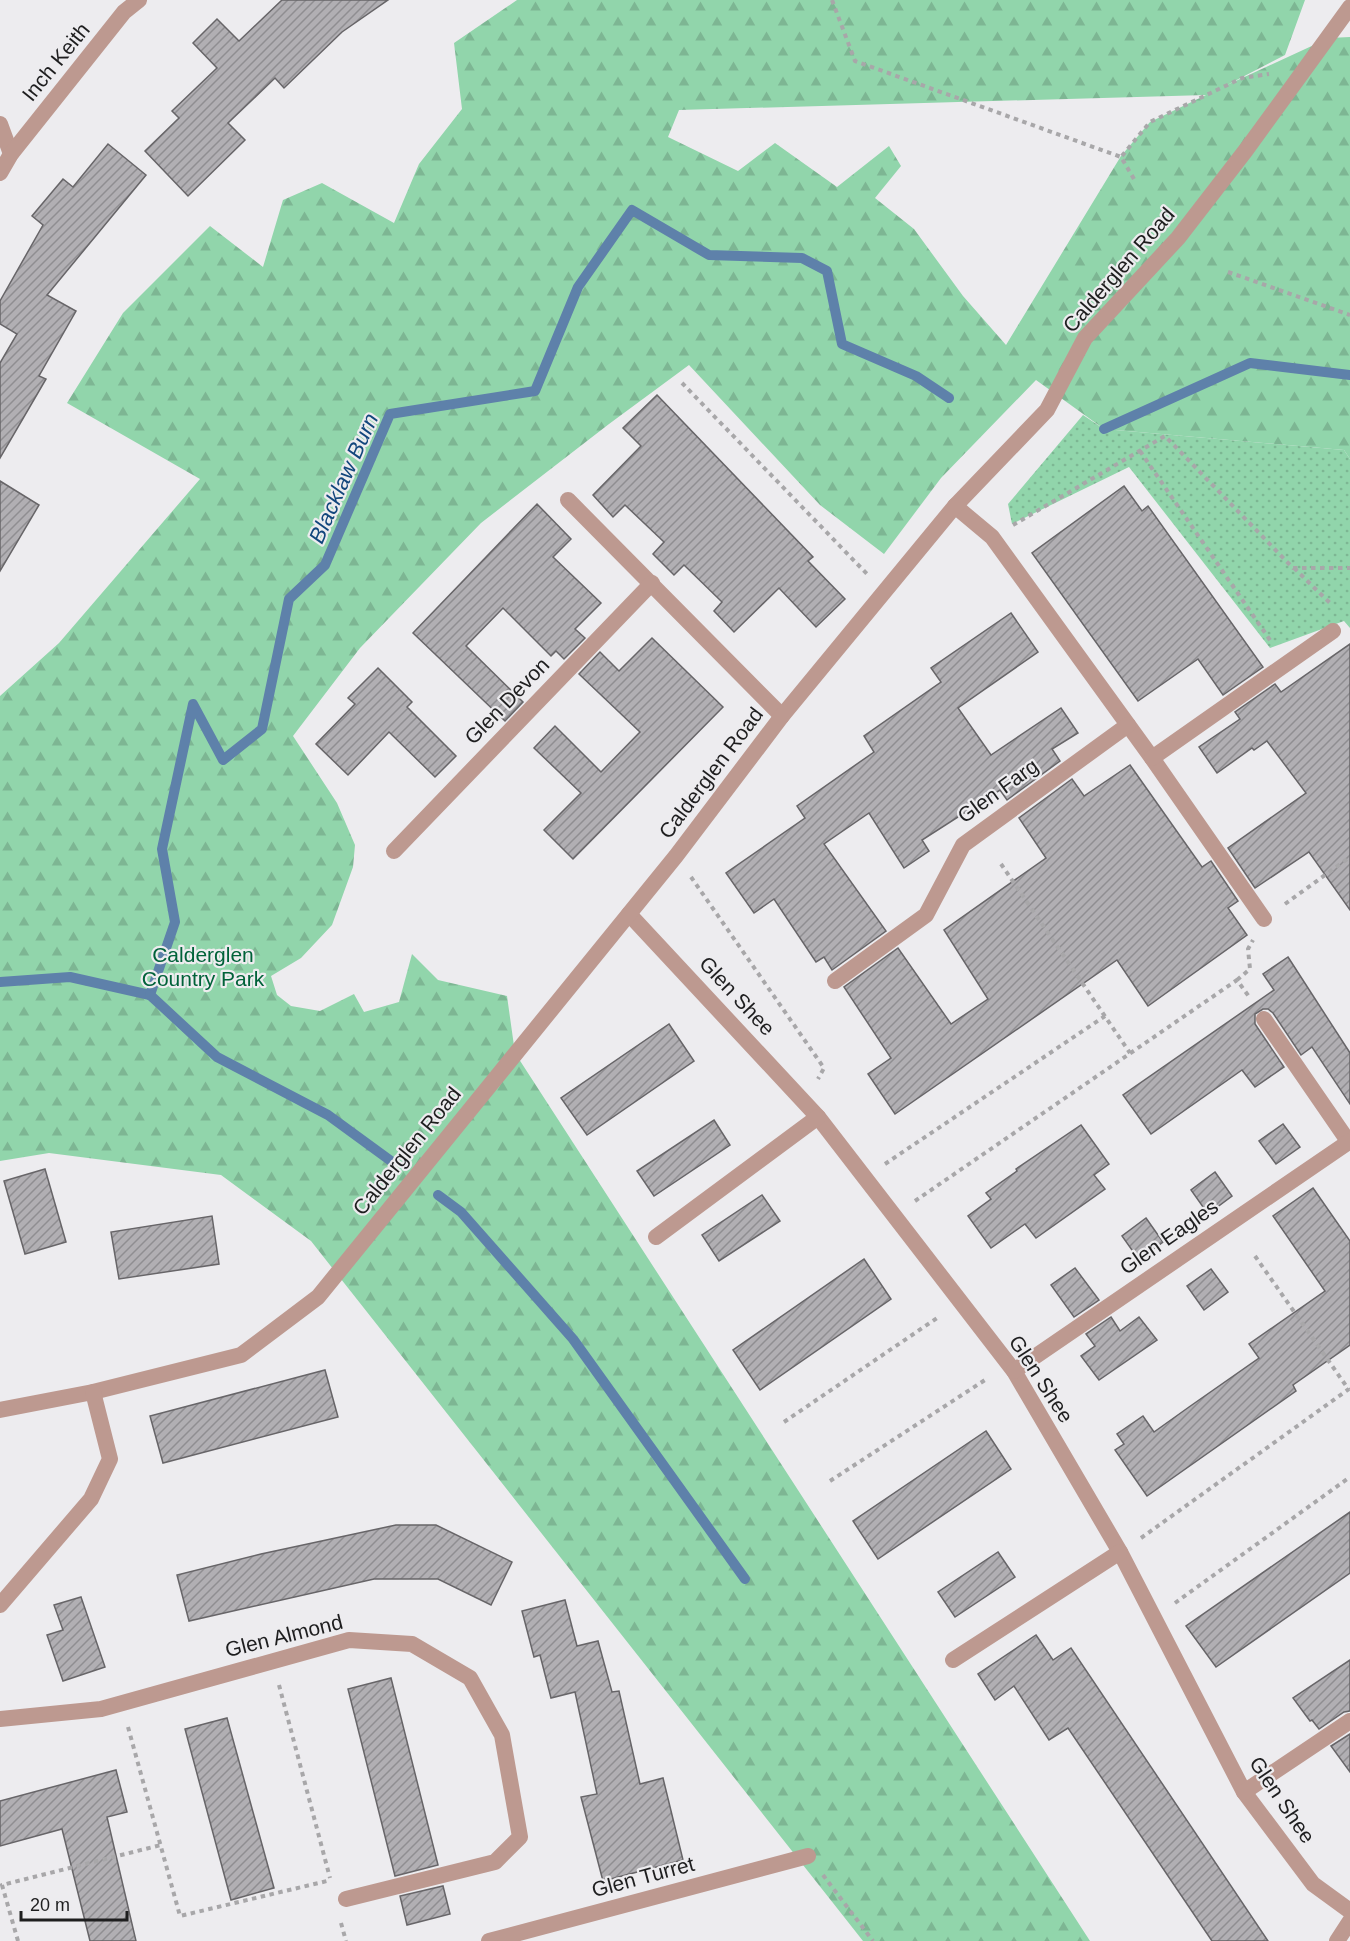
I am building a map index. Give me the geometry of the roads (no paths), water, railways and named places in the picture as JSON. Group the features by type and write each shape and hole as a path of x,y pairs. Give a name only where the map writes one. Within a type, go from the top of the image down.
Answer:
{"street":[{"name":"Inch Keith","path":"0,173 10,154 124,12 139,0"},
{"name":"Calderglen Road","path":"0,1410 93,1392 241,1355 318,1297 676,856 782,716 955,506 1047,410 1085,338 1178,238 1246,150 1350,7"},
{"path":"0,124 10,154"},
{"path":"568,500 782,716"},
{"path":"955,506 992,537 1152,758 1264,919"},
{"name":"Glen Devon","path":"394,851 652,583"},
{"path":"1152,758 1333,631"},
{"name":"Glen Farg","path":"835,981 926,915 963,845 1128,725"},
{"name":"Glen Shee","path":"629,914 818,1117 1011,1368 1120,1552 1244,1792 1313,1884 1350,1911"},
{"path":"1264,1019 1349,1141"},
{"path":"656,1237 818,1117"},
{"name":"Glen Eagles","path":"1011,1368 1349,1141"},
{"path":"0,1605 91,1499 110,1458 93,1392"},
{"path":"953,1660 1120,1552"},
{"name":"Glen Almond","path":"0,1719 101,1709 349,1640 412,1644 470,1678 502,1735 520,1837 495,1862 346,1899"},
{"path":"1244,1792 1350,1720"},
{"name":"Glen Turret","path":"489,1941 808,1856"},
{"path":"1337,1941 1350,1921"}],"waterway":[{"name":"Blacklaw Burn","path":"0,982 70,977 150,995 175,922 162,849 193,704 223,760 262,729 289,599 325,565 390,414 535,391 578,287 632,210 709,255 802,258 827,271 842,344 916,376 949,398"},
{"name":"Blacklaw Burn","path":"1104,429 1250,363 1350,375"},
{"path":"150,995 217,1057 328,1115 391,1161"},
{"path":"438,1195 461,1212 573,1339 745,1579"}],"park label":[{"name":"Calderglen Country Park","path":"203,967"}]}
